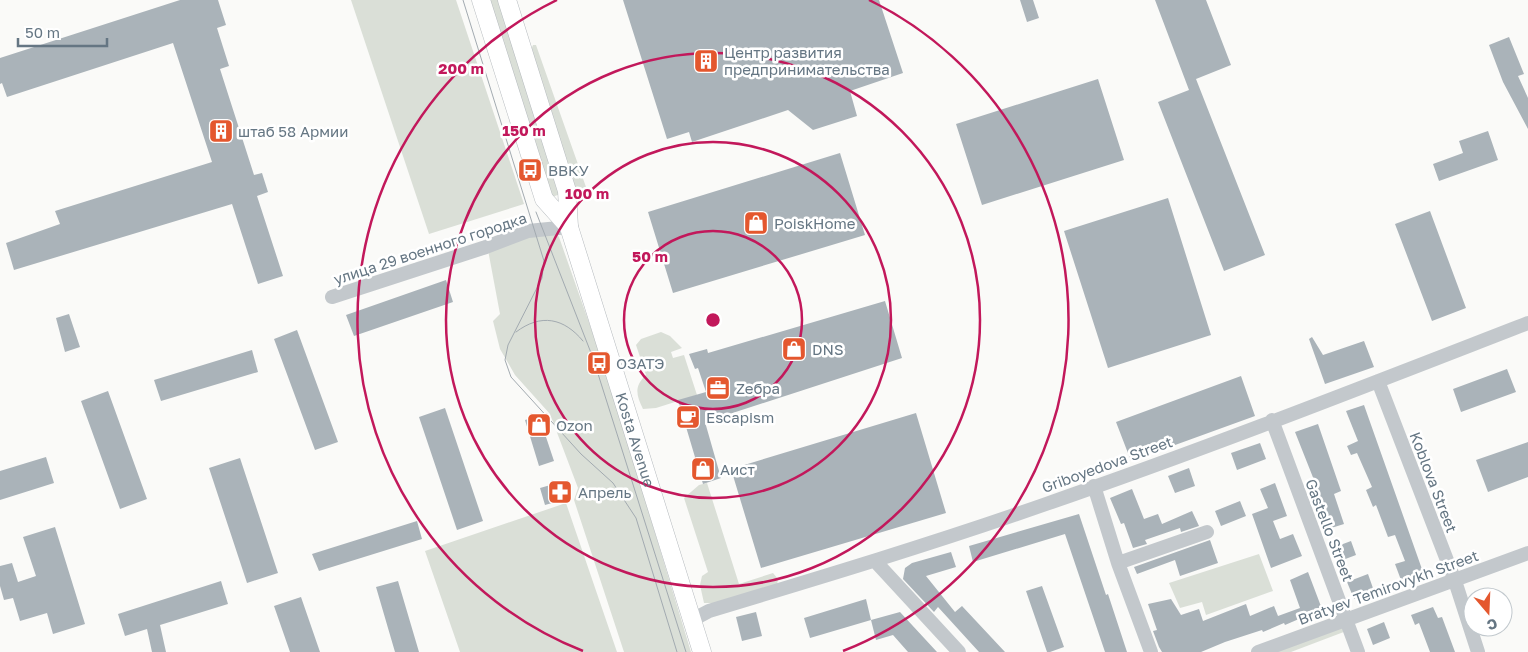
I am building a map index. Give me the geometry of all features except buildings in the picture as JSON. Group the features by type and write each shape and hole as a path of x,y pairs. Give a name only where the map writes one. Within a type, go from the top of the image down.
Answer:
{"main road":[{"name":"Kosta Avenue","path":"481,0 544,199 569,227"},
{"name":"Kosta Avenue","path":"507,0 567,191 569,227 702,652"}],"street":[{"name":"улица 29 военного городка","path":"332,297 486,247 528,231 569,227"},
{"name":"Griboyedova Street","path":"692,620 709,611 969,530 1094,486 1378,381 1528,323"},
{"name":"Koblova Street","path":"1378,381 1455,581 1478,652"},
{"name":"Gastello Street","path":"1272,420 1358,652"},
{"path":"1094,486 1118,563 1151,652"},
{"path":"1118,563 1207,532"},
{"name":"Bratyev Temirovykh Street","path":"1258,652 1528,553"},
{"path":"875,560 959,652"}],"shaded area":[{"path":"351,0 456,0 524,204 429,234"},
{"path":"488,0 500,0 560,194 550,198"},
{"path":"533,45 536,45 586,187 587,196 584,199 581,199 577,194 531,50"},
{"path":"556,233 607,374 691,652 624,652 574,500 578,488 550,414 515,375 500,349 493,321 500,314 488,250 525,235"},
{"path":"661,332 670,336 682,348 671,352 673,358 684,355 697,395 656,408 643,409 637,391 639,383 646,375 636,345 641,339"},
{"path":"707,483 739,584 773,573 778,579 777,585 718,603 704,603 700,585 702,576 708,572 684,498 699,485"},
{"path":"566,503 617,652 460,652 425,551"},
{"path":"1259,554 1273,591 1206,615 1202,602 1180,608 1169,583"},
{"path":"1347,624 1349,630 1291,652 1273,652"}],"tram line":[{"path":"463,0 544,261 542,278 508,345 505,360 511,377 581,454 613,483 636,518 677,652"},
{"path":"536,212 593,358 686,652"},
{"path":"516,332 534,322 552,321 568,327 583,341"}],"place":[{"name":"Центр развития предпринимательства","path":"706,61"},
{"name":"штаб 58 Армии","path":"221,131"},
{"name":"ВВКУ","path":"530,170"},
{"name":"PoiskHome","path":"756,223"},
{"name":"DNS","path":"794,349"},
{"name":"ОЗАТЭ","path":"599,363"},
{"name":"Zeбра","path":"718,388"},
{"name":"Escapism","path":"688,417"},
{"name":"Ozon","path":"539,425"},
{"name":"Аист","path":"703,469"},
{"name":"Апрель","path":"560,492"}]}
